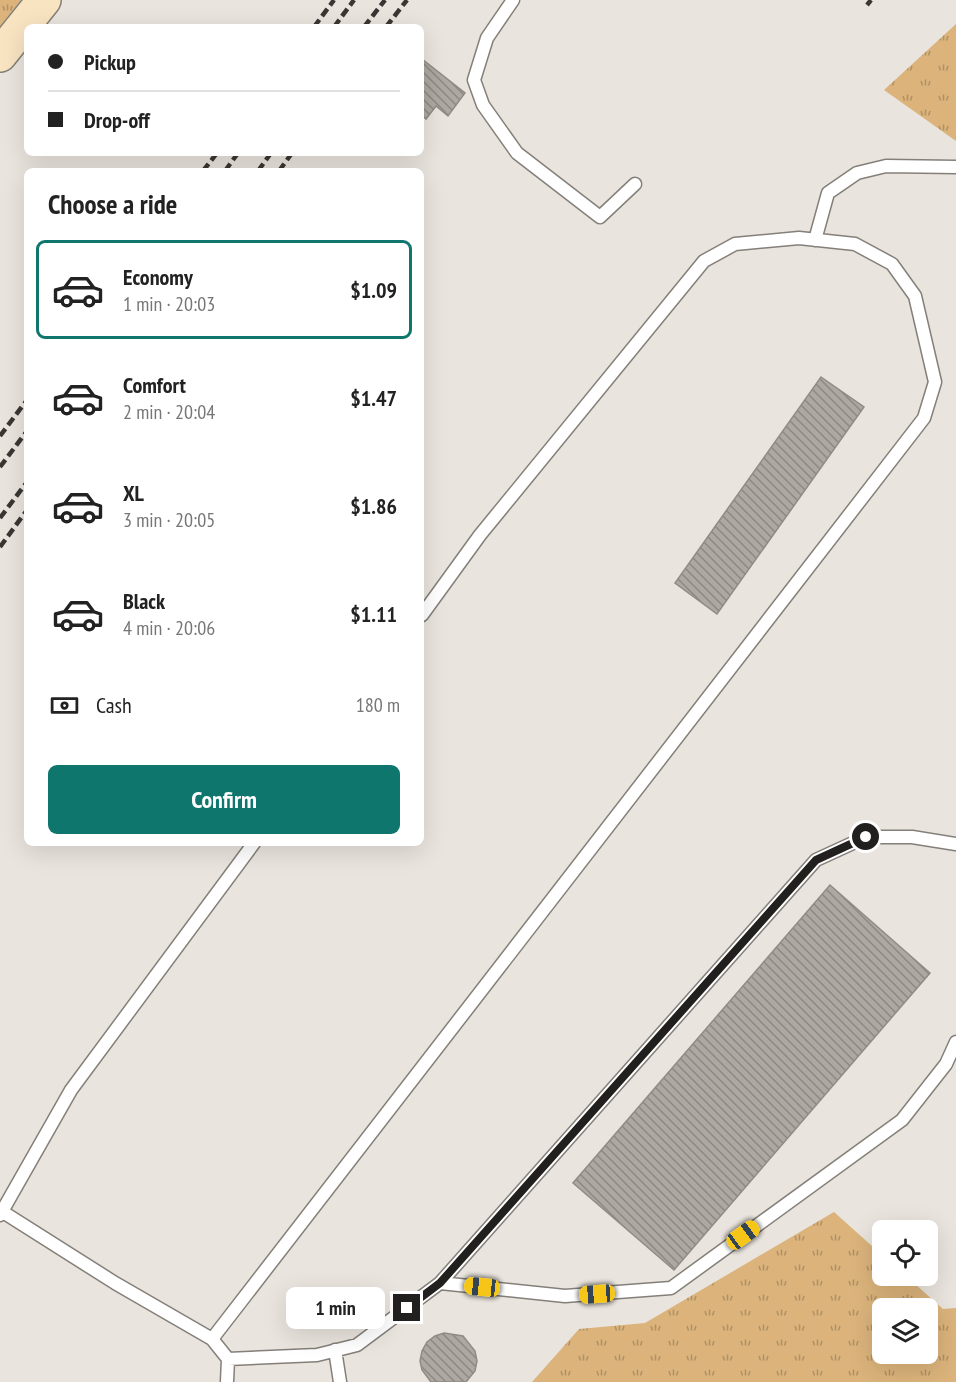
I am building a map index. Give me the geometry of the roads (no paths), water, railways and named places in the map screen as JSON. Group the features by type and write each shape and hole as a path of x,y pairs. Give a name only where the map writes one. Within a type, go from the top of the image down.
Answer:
{"main road":[{"path":"25,24 44,0"},
{"path":"0,55 24,25"}],"lane":[{"path":"513,0 488,38 474,80 483,105 517,153 600,217 635,184"},
{"path":"815,240 828,193 857,173 886,166 956,167"},
{"path":"212,1339 924,418 935,382 915,296 892,264 855,244 799,238 735,243 704,261 480,535 424,612"},
{"path":"228,1359 317,1355 357,1345 440,1283 816,860 866,837 912,837 956,844"},
{"path":"227,1382 228,1359 212,1339 2,1214 71,1089 252,846"},
{"path":"440,1283 565,1296 671,1288 902,1120 946,1064 956,1042"},
{"path":"335,1350 340,1382"}],"railway":[{"path":"316,24 334,0"},
{"path":"336,24 354,0"},
{"path":"366,24 385,0"},
{"path":"388,24 407,0"},
{"path":"867,5 871,0"},
{"path":"205,168 215,156"},
{"path":"227,168 236,156"},
{"path":"260,168 269,156"},
{"path":"281,168 290,156"},
{"path":"0,436 24,404"},
{"path":"0,467 24,435"},
{"path":"0,518 24,486"},
{"path":"0,547 24,514"}]}
